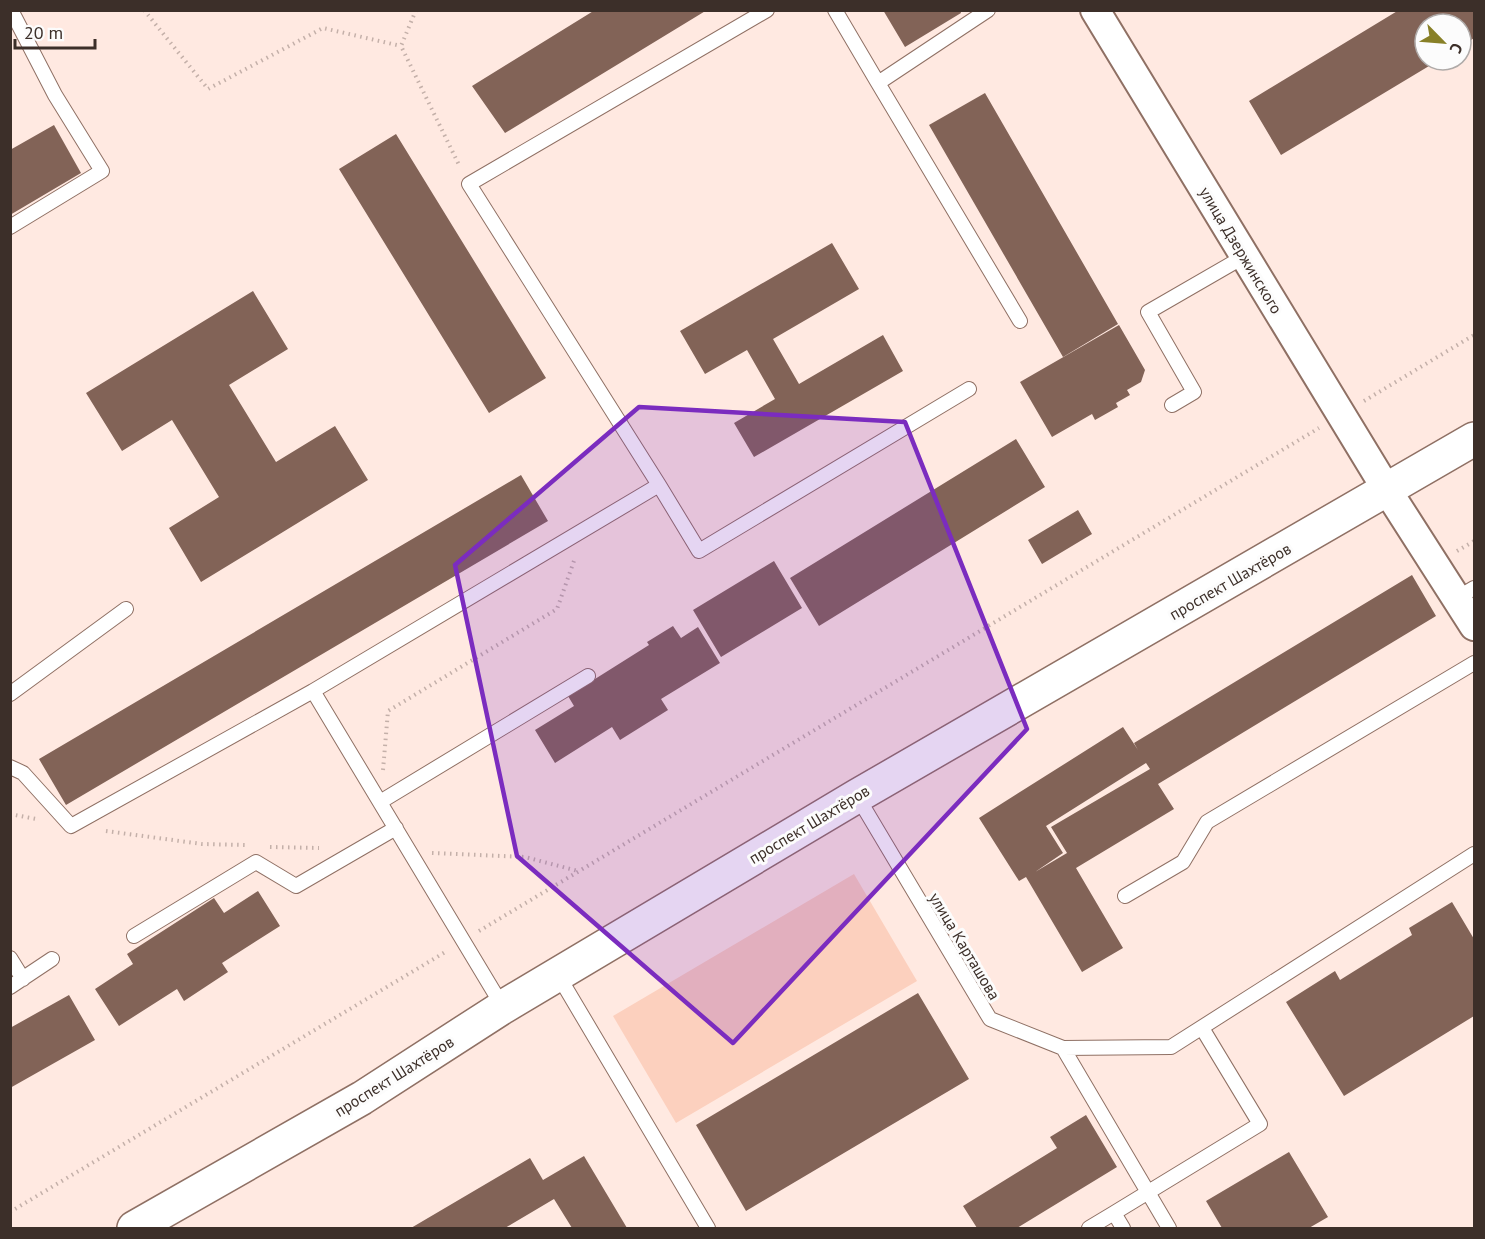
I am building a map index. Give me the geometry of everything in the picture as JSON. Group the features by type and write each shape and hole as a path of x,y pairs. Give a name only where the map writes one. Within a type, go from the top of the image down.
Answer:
{"main road":[{"name":"проспект Шахтёров","path":"141,1225 362,1098 503,1007 857,796 1474,440"}],"street":[{"name":"улица Дзержинского","path":"1095,10 1387,490 1466,593 1474,626"}],"lane":[{"path":"767,10 469,184 699,551 969,389"},
{"path":"835,10 1020,321"},
{"path":"878,82 988,10"},
{"path":"10,227 102,171 55,95 11,13"},
{"path":"1172,405 1194,392 1148,312 1245,256"},
{"path":"10,767 23,773 71,826 313,691 659,485"},
{"path":"10,694 126,609"},
{"path":"1125,896 1183,862 1207,822 1474,663"},
{"path":"380,802 588,676"},
{"path":"313,691 503,1007"},
{"name":"улица Карташова","path":"857,796 990,1019 1063,1048"},
{"path":"134,936 255,862 296,886 396,828"},
{"path":"1169,1228 1063,1048 1171,1047 1474,854"},
{"path":"10,958 23,979"},
{"path":"10,987 52,959"},
{"path":"558,975 708,1228"},
{"path":"1089,1228 1260,1124 1202,1028"},
{"path":"1114,1213 1123,1228"}],"path":[{"path":"144,10 208,89 323,28 401,46"},
{"path":"416,10 401,46 469,184"},
{"path":"10,1212 1474,335"},
{"path":"380,802 388,711 557,609 585,529"}],"highlighted area":[{"path":"639,407 905,422 1027,729 733,1043 517,856 455,565"}],"shaded area":[{"path":"854,874 917,981 676,1123 613,1016"}],"building":[{"path":"595,10 707,10 505,133 472,86"},
{"path":"883,10 960,10 961,13 905,47"},
{"path":"1399,10 1474,10 1473,39 1473,12 1413,12 1413,72 1419,72 1281,155 1249,101"},
{"path":"985,93 1118,324 1063,357 929,125"},
{"path":"54,125 81,173 10,215 10,150"},
{"path":"396,134 546,378 489,413 339,169"},
{"path":"832,243 859,289 773,339 799,384 883,335 903,371 754,457 734,423 775,399 747,350 705,374 680,331"},
{"path":"253,291 288,349 229,385 276,462 335,426 368,480 201,582 169,528 219,497 172,420 122,451 86,393"},
{"path":"1119,325 1145,370 1141,382 1127,390 1130,395 1116,403 1118,407 1095,420 1092,414 1052,437 1020,382"},
{"path":"1016,439 1045,487 819,626 790,578"},
{"path":"521,475 548,521 66,805 39,759"},
{"path":"1078,510 1092,534 1042,564 1028,540"},
{"path":"774,561 802,608 721,657 693,610"},
{"path":"1412,575 1436,616 1158,784 1174,809 1076,868 1123,948 1082,972 1026,877 1019,881 979,818 1123,727 1138,750 1134,743","holes":["1146,763 1150,769 1051,827 1067,853 1035,872 1063,853 1046,826"]},
{"path":"673,626 681,638 698,627 720,663 661,699 668,710 620,740 612,727 555,763 535,730 574,706 568,696 649,645 647,642"},
{"path":"258,891 280,926 222,963 228,972 184,1001 177,989 119,1026 95,989 133,964 127,954 214,898 224,913"},
{"path":"1452,902 1474,939 1474,1016 1344,1096 1286,1002 1335,971 1340,980 1412,935 1409,928"},
{"path":"918,993 969,1079 746,1211 696,1125"},
{"path":"69,995 95,1040 10,1088 10,1028"},
{"path":"1086,1115 1117,1167 1017,1228 977,1228 963,1206 1057,1148 1050,1137"},
{"path":"1289,1152 1328,1217 1309,1228 1222,1228 1206,1201"},
{"path":"584,1156 627,1228 572,1228 554,1199 505,1228 411,1228 530,1158 543,1180"}]}
